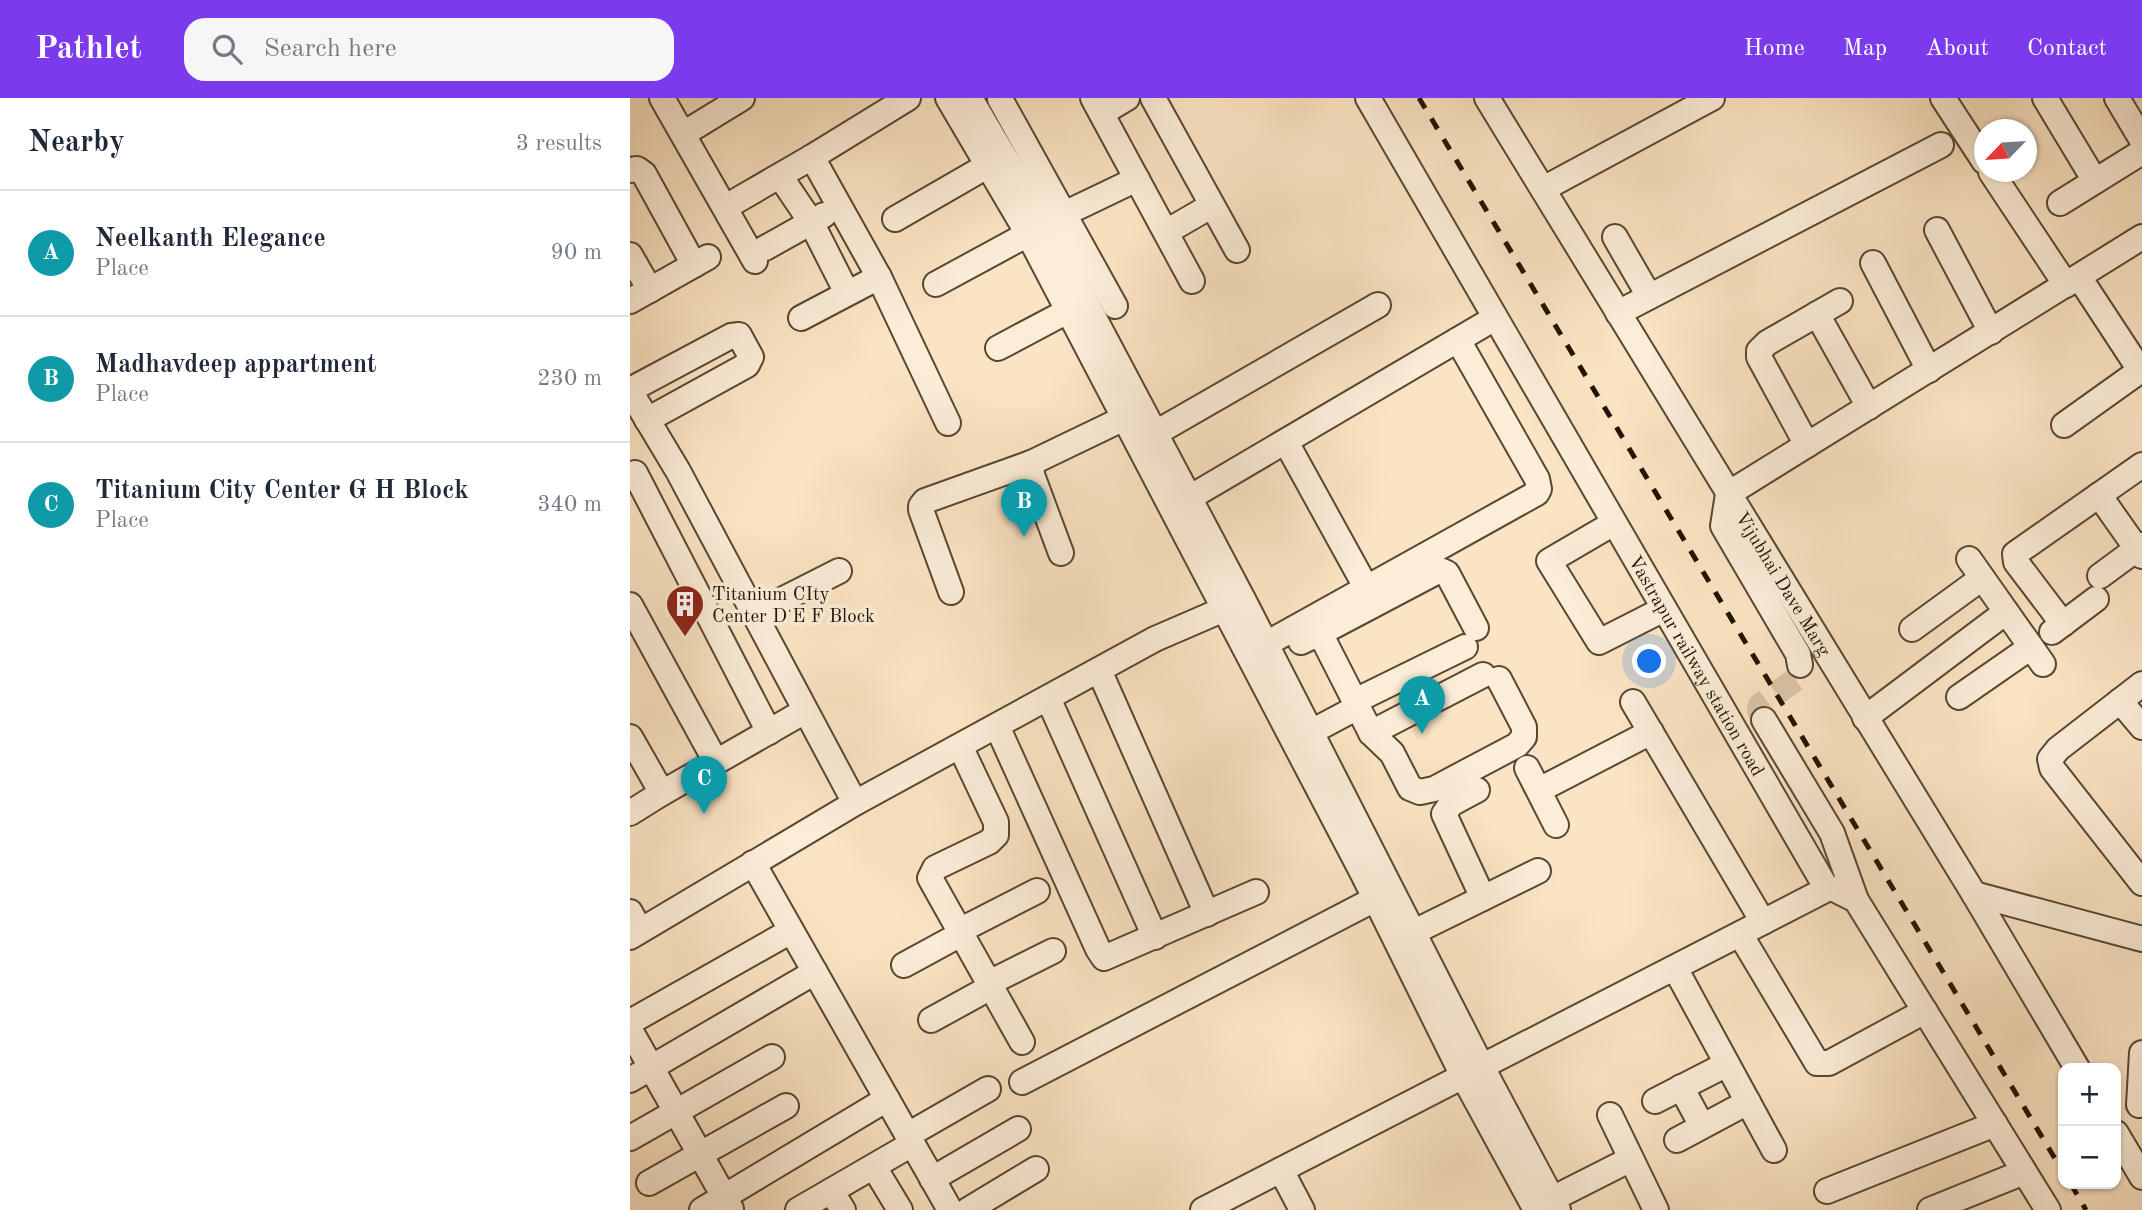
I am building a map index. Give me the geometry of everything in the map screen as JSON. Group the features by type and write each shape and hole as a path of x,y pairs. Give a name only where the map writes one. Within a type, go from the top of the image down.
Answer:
{"street":[{"path":"662,98 760,254 840,206"},
{"path":"693,128 742,98"},
{"path":"736,201 812,158 908,98"},
{"path":"948,98 987,166 1051,222"},
{"path":"970,98 1051,222 1115,306"},
{"path":"1128,98 1098,106 1192,281"},
{"path":"1153,98 1237,250"},
{"name":"Vastrapur railway station road","path":"1368,98 1827,889"},
{"name":"Vijubhai Dave Marg","path":"1488,98 2074,1063"},
{"path":"1543,189 1712,98"},
{"path":"1943,98 1974,146"},
{"path":"2045,98 2095,181"},
{"path":"2118,98 2142,140"},
{"path":"1000,99 1051,222 1076,306 1233,606 1375,899 1548,1206 1631,1159"},
{"path":"1618,313 1941,145"},
{"path":"2060,203 2142,152"},
{"path":"812,158 878,277 948,423"},
{"path":"895,219 987,166"},
{"path":"630,170 637,169 643,174 701,261 640,295 630,255"},
{"path":"780,176 811,222 847,293"},
{"path":"936,284 1137,179"},
{"path":"1998,182 2138,367 2134,375 2064,425"},
{"path":"1166,232 1212,206"},
{"path":"1937,230 1991,332"},
{"path":"1615,236 1649,296"},
{"path":"1801,665 1798,654 1723,526 1728,494 2142,237"},
{"path":"1873,262 1929,370"},
{"path":"801,318 878,277"},
{"path":"1807,445 1759,357 1759,351 1766,343 1840,300"},
{"path":"1154,434 1378,305"},
{"path":"998,348 1076,306"},
{"path":"1817,314 1869,407"},
{"path":"1189,498 1495,318"},
{"path":"647,420 747,365 751,357 740,335 731,336 630,391 647,420 678,471 855,803"},
{"path":"1266,644 1534,496 1539,489 1537,479 1458,340"},
{"path":"1132,414 1154,434 1189,498 1233,606 1266,644 1414,932 1472,1072"},
{"path":"951,592 921,506 925,501 1031,463 1132,414"},
{"path":"1286,442 1367,589"},
{"path":"1031,463 1032,475 1061,553"},
{"path":"2047,642 2015,554 2142,465"},
{"path":"635,473 769,732"},
{"path":"1959,697 2047,642 2098,588 2140,550 2099,495"},
{"path":"1614,523 1549,561 1600,642 1664,609"},
{"path":"1912,629 1976,568 2006,612 2047,642"},
{"path":"1311,732 1356,704 1471,638 1447,573 1440,570 1310,638 1356,704 1371,733 1392,753 1410,788 1420,792 1434,789 1517,745 1524,737 1524,727 1491,677 1371,733"},
{"path":"754,614 839,571"},
{"path":"630,605 716,762"},
{"path":"634,926 753,863 855,803 1155,639 1233,606"},
{"path":"1865,718 2006,612"},
{"path":"1099,670 1207,914"},
{"path":"2142,684 2052,754 2050,763 2142,883"},
{"path":"1048,698 1155,937"},
{"path":"2120,701 2142,727"},
{"path":"1633,702 1763,922"},
{"path":"630,813 805,711"},
{"path":"1764,720 1832,833 1856,901 2048,1210"},
{"path":"997,726 1104,958 1256,892"},
{"path":"1539,790 1651,732"},
{"path":"630,737 662,793"},
{"path":"960,746 996,822 996,835 989,842 935,868 930,873 932,883 1022,1042"},
{"path":"1527,768 1556,825"},
{"path":"1477,790 1451,804 1444,814 1483,898"},
{"path":"753,863 950,1210"},
{"path":"1414,932 1538,871"},
{"path":"1203,1210 1827,889 1834,889 1856,901"},
{"path":"904,965 1037,891"},
{"path":"1973,894 2142,939"},
{"path":"1021,1082 1375,899"},
{"path":"630,1023 791,931"},
{"path":"1740,934 1817,1063 1829,1063 1925,1011"},
{"path":"931,1020 1053,951"},
{"path":"1675,968 1774,1150"},
{"path":"641,1074 815,972"},
{"path":"630,1030 641,1074 676,1111 727,1203"},
{"path":"2139,1105 2142,1053"},
{"path":"630,1138 772,1057"},
{"path":"1655,1101 1727,1064"},
{"path":"1681,1087 1702,1126"},
{"path":"797,1210 837,1200 910,1140 988,1089"},
{"path":"702,1210 727,1203 887,1100"},
{"path":"1676,1140 1748,1102"},
{"path":"649,1183 786,1106"},
{"path":"1610,1115 1656,1210"},
{"path":"1827,1191 1995,1124"},
{"path":"932,1179 1018,1129"},
{"path":"2121,1141 2142,1177"},
{"path":"874,1167 900,1210"},
{"path":"968,1210 1007,1200 1037,1169"},
{"path":"1281,1170 1302,1210"},
{"path":"1930,1210 2024,1171"}],"tunnel":[{"path":"1764,720 1759,710 1760,705 1799,677 1800,665"}],"railway":[{"path":"1419,98 2058,1164"},
{"path":"2074,1189 2086,1210"}],"place":[{"name":"Madhavdeep appartment","path":"1024,537"},
{"name":"Titanium CIty Center D E F Block","path":"685,638"},
{"name":"Neelkanth Elegance","path":"1422,734"},
{"name":"Titanium City Center G H Block","path":"704,814"}]}
